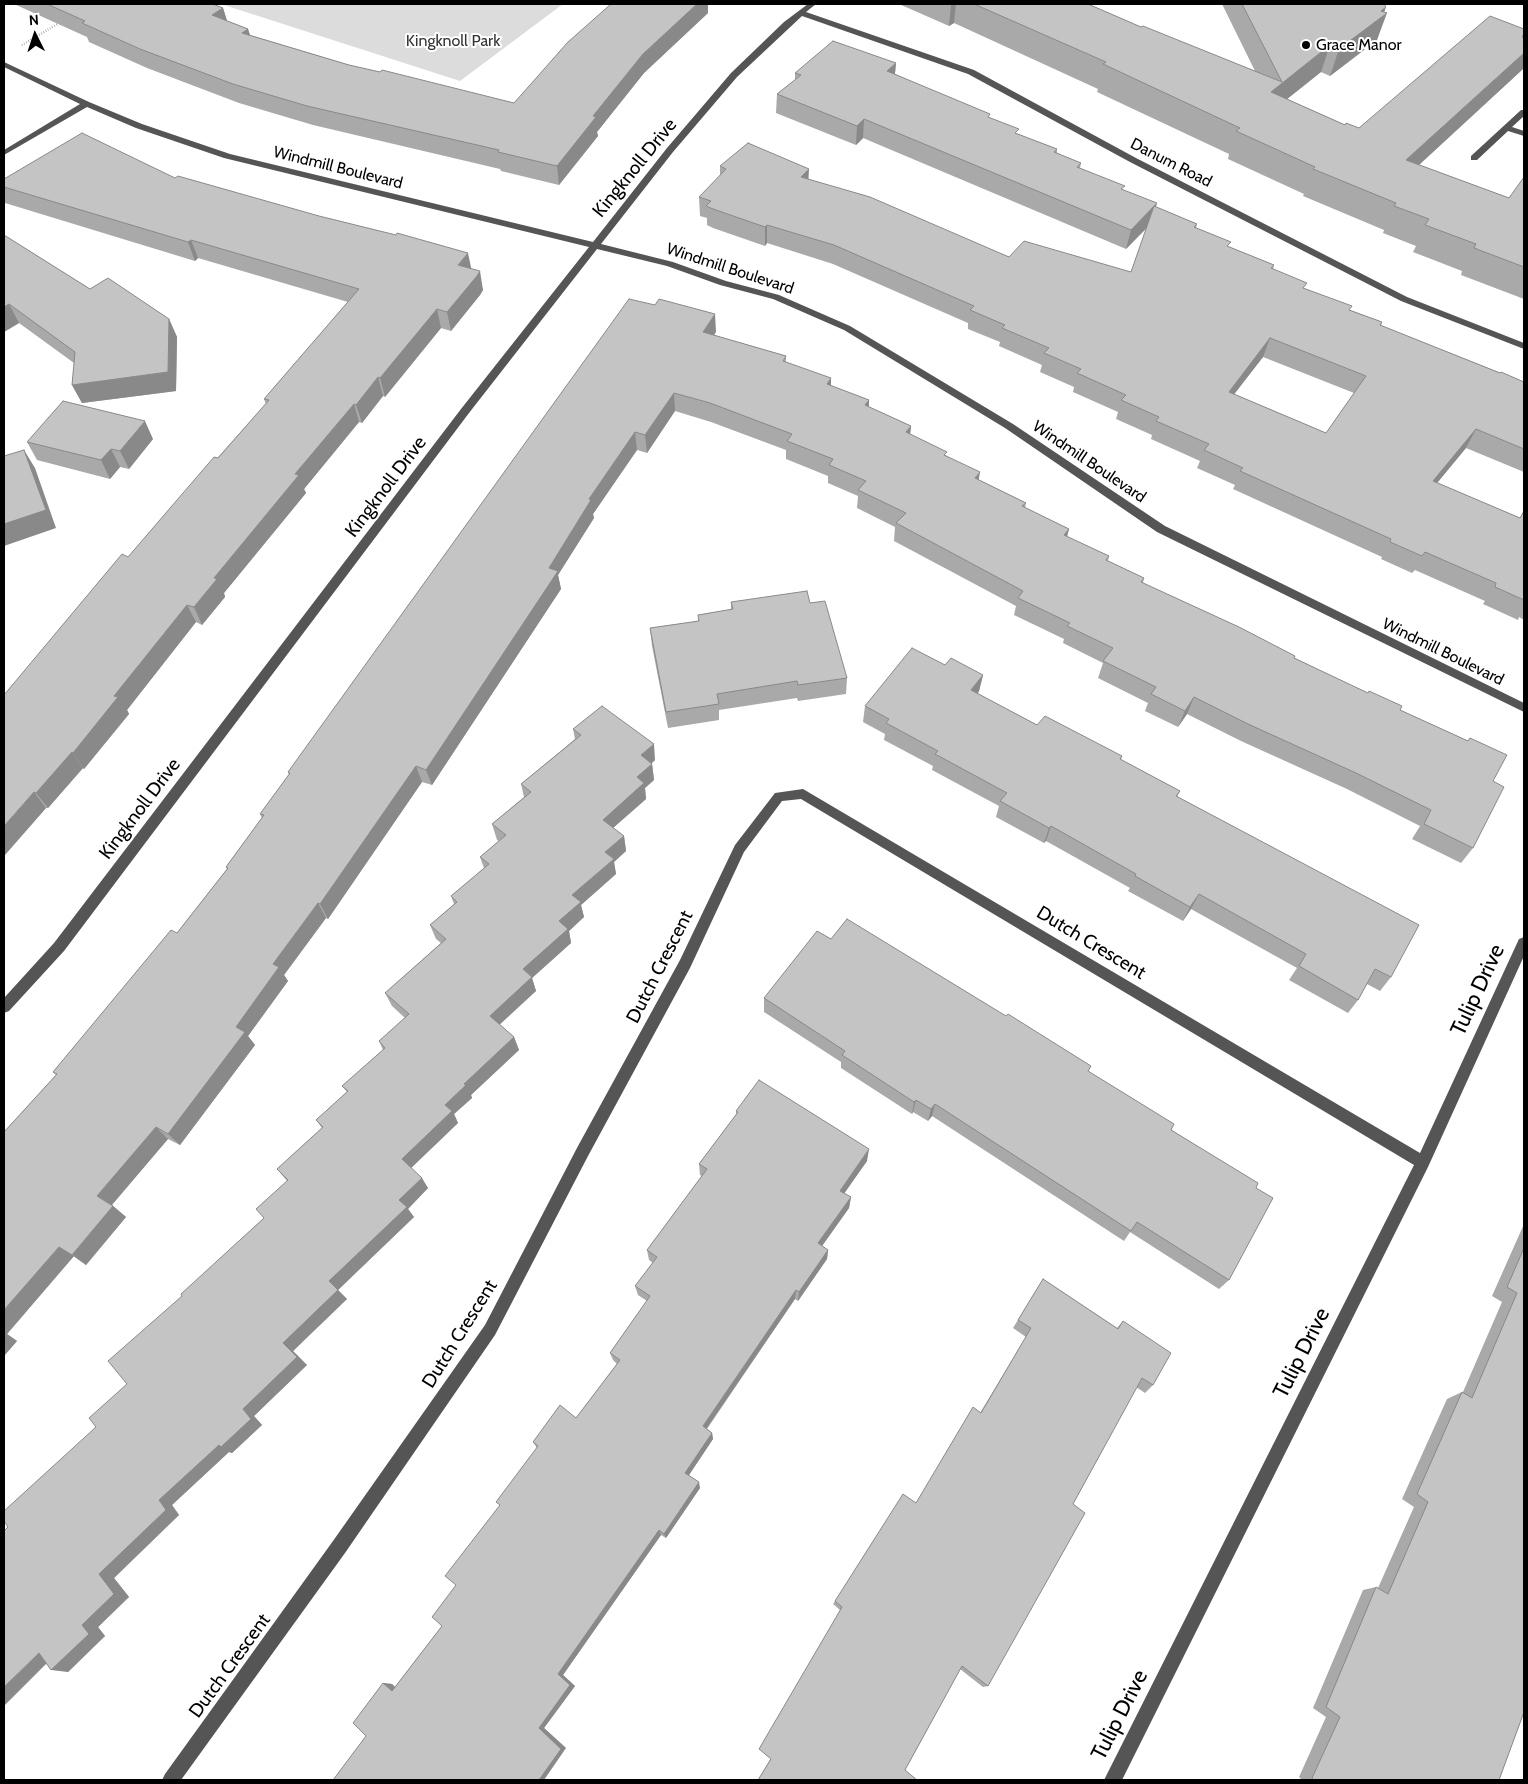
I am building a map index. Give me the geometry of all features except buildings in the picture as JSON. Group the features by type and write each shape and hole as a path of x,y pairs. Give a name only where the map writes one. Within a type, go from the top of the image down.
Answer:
{"street":[{"name":"Kingknoll Drive","path":"4,1007 59,947 465,412 670,150 734,75 776,34 812,4"},
{"name":"Danum Road","path":"802,13 971,72 1134,160 1404,299 1524,346"},
{"name":"Windmill Boulevard","path":"4,64 86,104 139,126 226,156 670,264 722,283 776,297 847,328 1009,426 1161,529 1524,708"},
{"path":"4,152 86,104"},
{"path":"1474,158 1524,112"},
{"path":"1508,128 1524,134"},
{"name":"Dutch Crescent","path":"170,1780 339,1548 490,1330 583,1151 686,964 739,850 779,796 804,794 1423,1162"},
{"name":"Tulip Drive","path":"1112,1780 1423,1162 1524,944"}],"path":[{"path":"20,46 68,18"}],"green space":[{"name":"Kingknoll Park","path":"221,4 563,4 460,81"}],"place":[{"name":"Grace Manor","path":"1306,45"}]}
